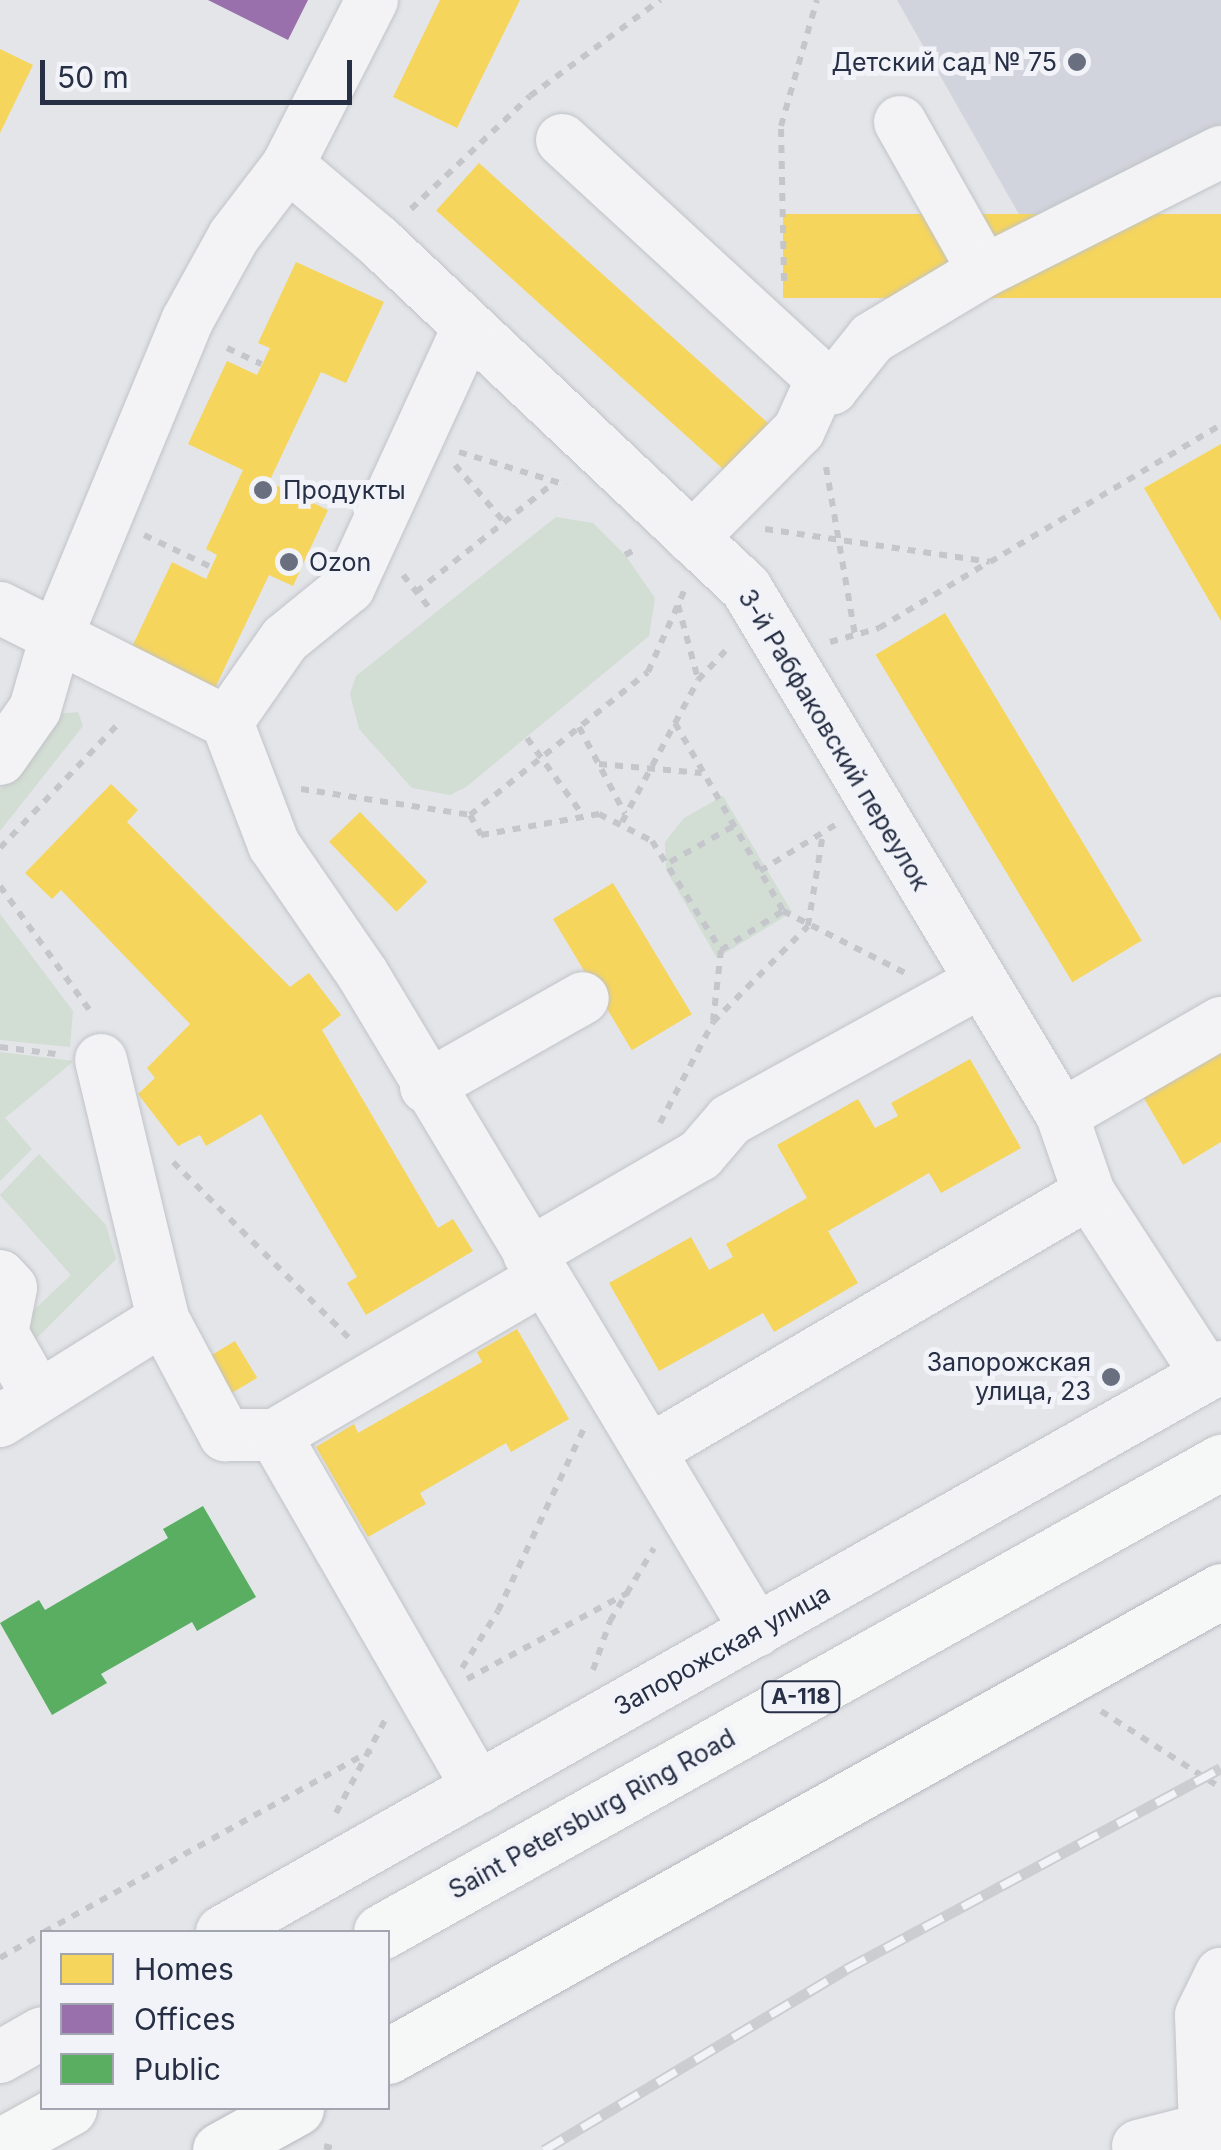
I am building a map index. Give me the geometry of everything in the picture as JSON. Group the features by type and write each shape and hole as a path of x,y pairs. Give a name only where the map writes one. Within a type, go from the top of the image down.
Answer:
{"highway":[{"name":"Saint Petersburg Ring Road","path":"385,1930 1221,1462"},
{"path":"390,2055 1221,1591"},
{"path":"0,2146 65,2110"},
{"path":"220,2150 292,2110"}],"street":[{"path":"0,759 34,709 55,640 187,321 234,236 288,166 372,0"},
{"path":"900,122 984,272"},
{"path":"562,140 832,388 872,338 984,272 1221,152"},
{"name":"3-й Рабфаковский переулок","path":"288,166 378,241 468,328 701,536 746,588 874,802 966,989 1062,1115 1088,1193 1214,1371"},
{"path":"227,722 285,639 349,587 426,445 468,328"},
{"path":"701,536 799,430 804,363"},
{"path":"0,608 55,640 227,722 244,780 274,845 362,973 426,1087 757,1631"},
{"path":"101,1060 163,1319 224,1436 275,1436 378,1374 537,1266 639,1190 700,1155 730,1120 966,989"},
{"path":"426,1087 582,998"},
{"path":"1062,1115 1221,1023"},
{"path":"648,1451 1088,1193"},
{"path":"0,1276 12,1288 2,1333 19,1408 163,1319"},
{"name":"Запорожская улица","path":"226,1930 1214,1371"},
{"path":"275,1436 423,1703 478,1788"},
{"path":"1138,2146 1213,2127 1201,2015 1221,1974"},
{"path":"0,2057 40,2035"}],"path":[{"path":"378,241 530,96 660,0"},
{"path":"804,363 780,126 817,0"},
{"path":"624,818 698,680 773,634 855,635 879,628 1221,426"},
{"path":"426,445 572,486"},
{"path":"426,445 504,522"},
{"path":"416,592 555,482"},
{"path":"106,517 211,567"},
{"path":"244,780 470,815 648,672 678,605 701,536 843,541 990,562"},
{"path":"843,541 855,635"},
{"path":"678,605 698,680"},
{"path":"0,848 153,688"},
{"path":"674,723 783,911 808,926 966,989"},
{"path":"579,727 624,818 670,862 720,950 713,1022"},
{"path":"527,738 581,813"},
{"path":"599,764 704,773"},
{"path":"760,871 874,802"},
{"path":"470,815 481,835 581,813 624,818"},
{"path":"670,862 734,826"},
{"path":"639,1190 645,1153 713,1022 808,926 823,832"},
{"path":"0,886 96,1019 101,1060 0,1048"},
{"path":"720,950 783,911"},
{"path":"115,1121 195,1178 378,1374"},
{"path":"48,1930 371,1751 423,1703 498,1611 579,1451 597,1366"},
{"path":"589,1680 610,1621 629,1592 676,1496"},
{"path":"423,1703 629,1592"},
{"path":"1094,1707 1221,1788"},
{"path":"328,1827 371,1751"},
{"path":"0,1958 40,1935"}],"shaded area":[{"name":"Детский сад № 75","path":"897,0 1221,0 1221,125 1024,223"},
{"path":"556,517 593,523 625,555 655,598 649,636 466,787 450,795 412,788 359,729 350,694 356,676"},
{"path":"78,712 83,726 0,831 0,790 58,714"},
{"path":"723,796 792,912 717,958 666,870 665,842 684,818"},
{"path":"0,914 73,1011 70,1047 0,1040"},
{"path":"0,1052 74,1061 5,1118 32,1149 0,1181"},
{"path":"39,1154 106,1225 116,1259 33,1342 16,1327 71,1275 0,1195"}],"building: Homes":[{"path":"440,0 520,0 457,128 393,97"},
{"path":"0,49 33,65 0,133"},
{"path":"479,163 779,433 736,481 436,211"},
{"path":"783,214 1221,214 1221,298 783,298"},
{"path":"296,262 384,302 346,383 321,372 269,482 328,510 293,586 269,575 215,688 131,649 172,562 206,579 217,555 206,549 243,470 188,444 227,361 257,375 270,348 258,343"},
{"path":"1221,444 1221,621 1144,488"},
{"path":"945,613 1142,940 1072,982 876,655"},
{"path":"111,784 138,810 127,822 290,987 309,973 341,1015 322,1030 438,1228 453,1219 473,1251 366,1315 347,1283 357,1277 261,1114 206,1146 200,1135 178,1146 138,1094 155,1078 147,1068 190,1024 61,890 52,899 25,873"},
{"path":"360,812 427,882 396,912 329,842"},
{"path":"613,883 692,1014 632,1050 553,919"},
{"path":"1221,1048 1221,1142 1183,1165 1142,1095"},
{"path":"970,1059 1021,1148 941,1193 929,1173 828,1231 858,1283 774,1332 763,1313 659,1371 609,1283 691,1237 709,1270 733,1257 726,1244 807,1198 777,1145 858,1099 875,1128 898,1116 891,1103"},
{"path":"517,1329 569,1419 511,1452 506,1443 420,1493 426,1504 368,1537 316,1447 354,1424 358,1433 482,1362 477,1352"},
{"path":"235,1341 257,1378 229,1395 207,1358"}],"building: Offices":[{"path":"208,0 308,0 288,40"}],"building: Public":[{"path":"203,1506 256,1597 197,1631 192,1622 101,1674 107,1683 52,1715 0,1623 39,1600 45,1610 168,1538 163,1529"}],"railway":[{"path":"544,2150 846,1969 1221,1768"}],"place":[{"name":"Детский сад № 75","path":"1077,62"},
{"name":"Продукты","path":"263,490"},
{"name":"Ozon","path":"289,562"},
{"name":"Запорожская улица, 23","path":"1111,1377"}]}
